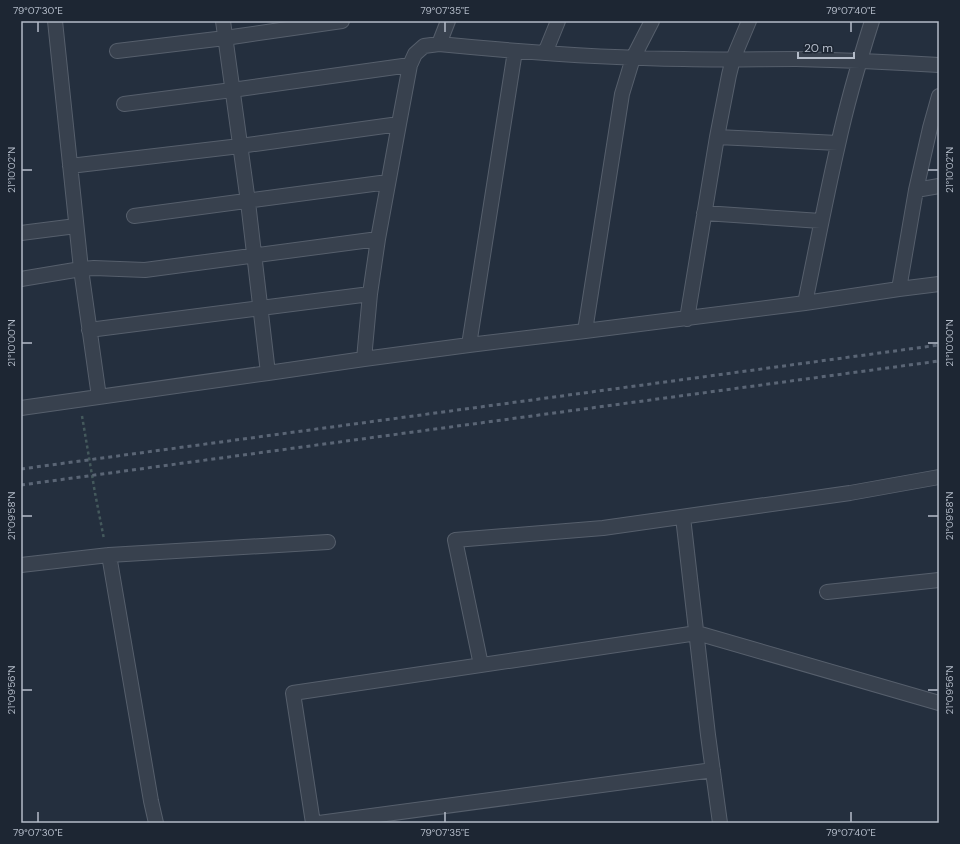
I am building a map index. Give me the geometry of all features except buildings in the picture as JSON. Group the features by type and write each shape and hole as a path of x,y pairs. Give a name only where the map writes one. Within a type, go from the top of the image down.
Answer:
{"street":[{"path":"55,21 81,269 99,397"},
{"path":"223,21 248,202 268,374"},
{"path":"117,51 225,38 342,21"},
{"path":"439,44 448,21"},
{"path":"545,53 558,21"},
{"path":"585,331 622,94 633,58 652,21"},
{"path":"687,318 729,74 733,59 749,21"},
{"path":"806,303 821,222 838,144 872,21"},
{"path":"364,359 370,294 378,239 410,66 415,54 424,46 439,44 515,51 633,58 860,60 939,65"},
{"path":"469,345 515,51"},
{"path":"124,104 410,66"},
{"path":"899,289 916,190 939,96"},
{"path":"70,166 240,146 399,124"},
{"path":"717,137 838,144"},
{"path":"134,216 248,202 388,182"},
{"path":"916,190 939,186"},
{"path":"704,213 821,222"},
{"path":"21,233 76,226"},
{"path":"21,279 81,269 101,268 145,270 378,239"},
{"path":"21,408 268,374 364,359 806,303 939,284"},
{"path":"89,330 370,294"},
{"path":"481,665 454,540 603,528 850,493 939,477"},
{"path":"683,517 708,735 720,823"},
{"path":"21,565 109,555 328,542"},
{"path":"109,555 156,823"},
{"path":"827,592 939,580"},
{"path":"313,823 293,693 697,633 939,703"},
{"path":"319,823 713,770"}],"path":[{"path":"80,400 94,493 109,555"}],"railway":[{"path":"21,469 939,345"},
{"path":"21,485 939,361"}]}
